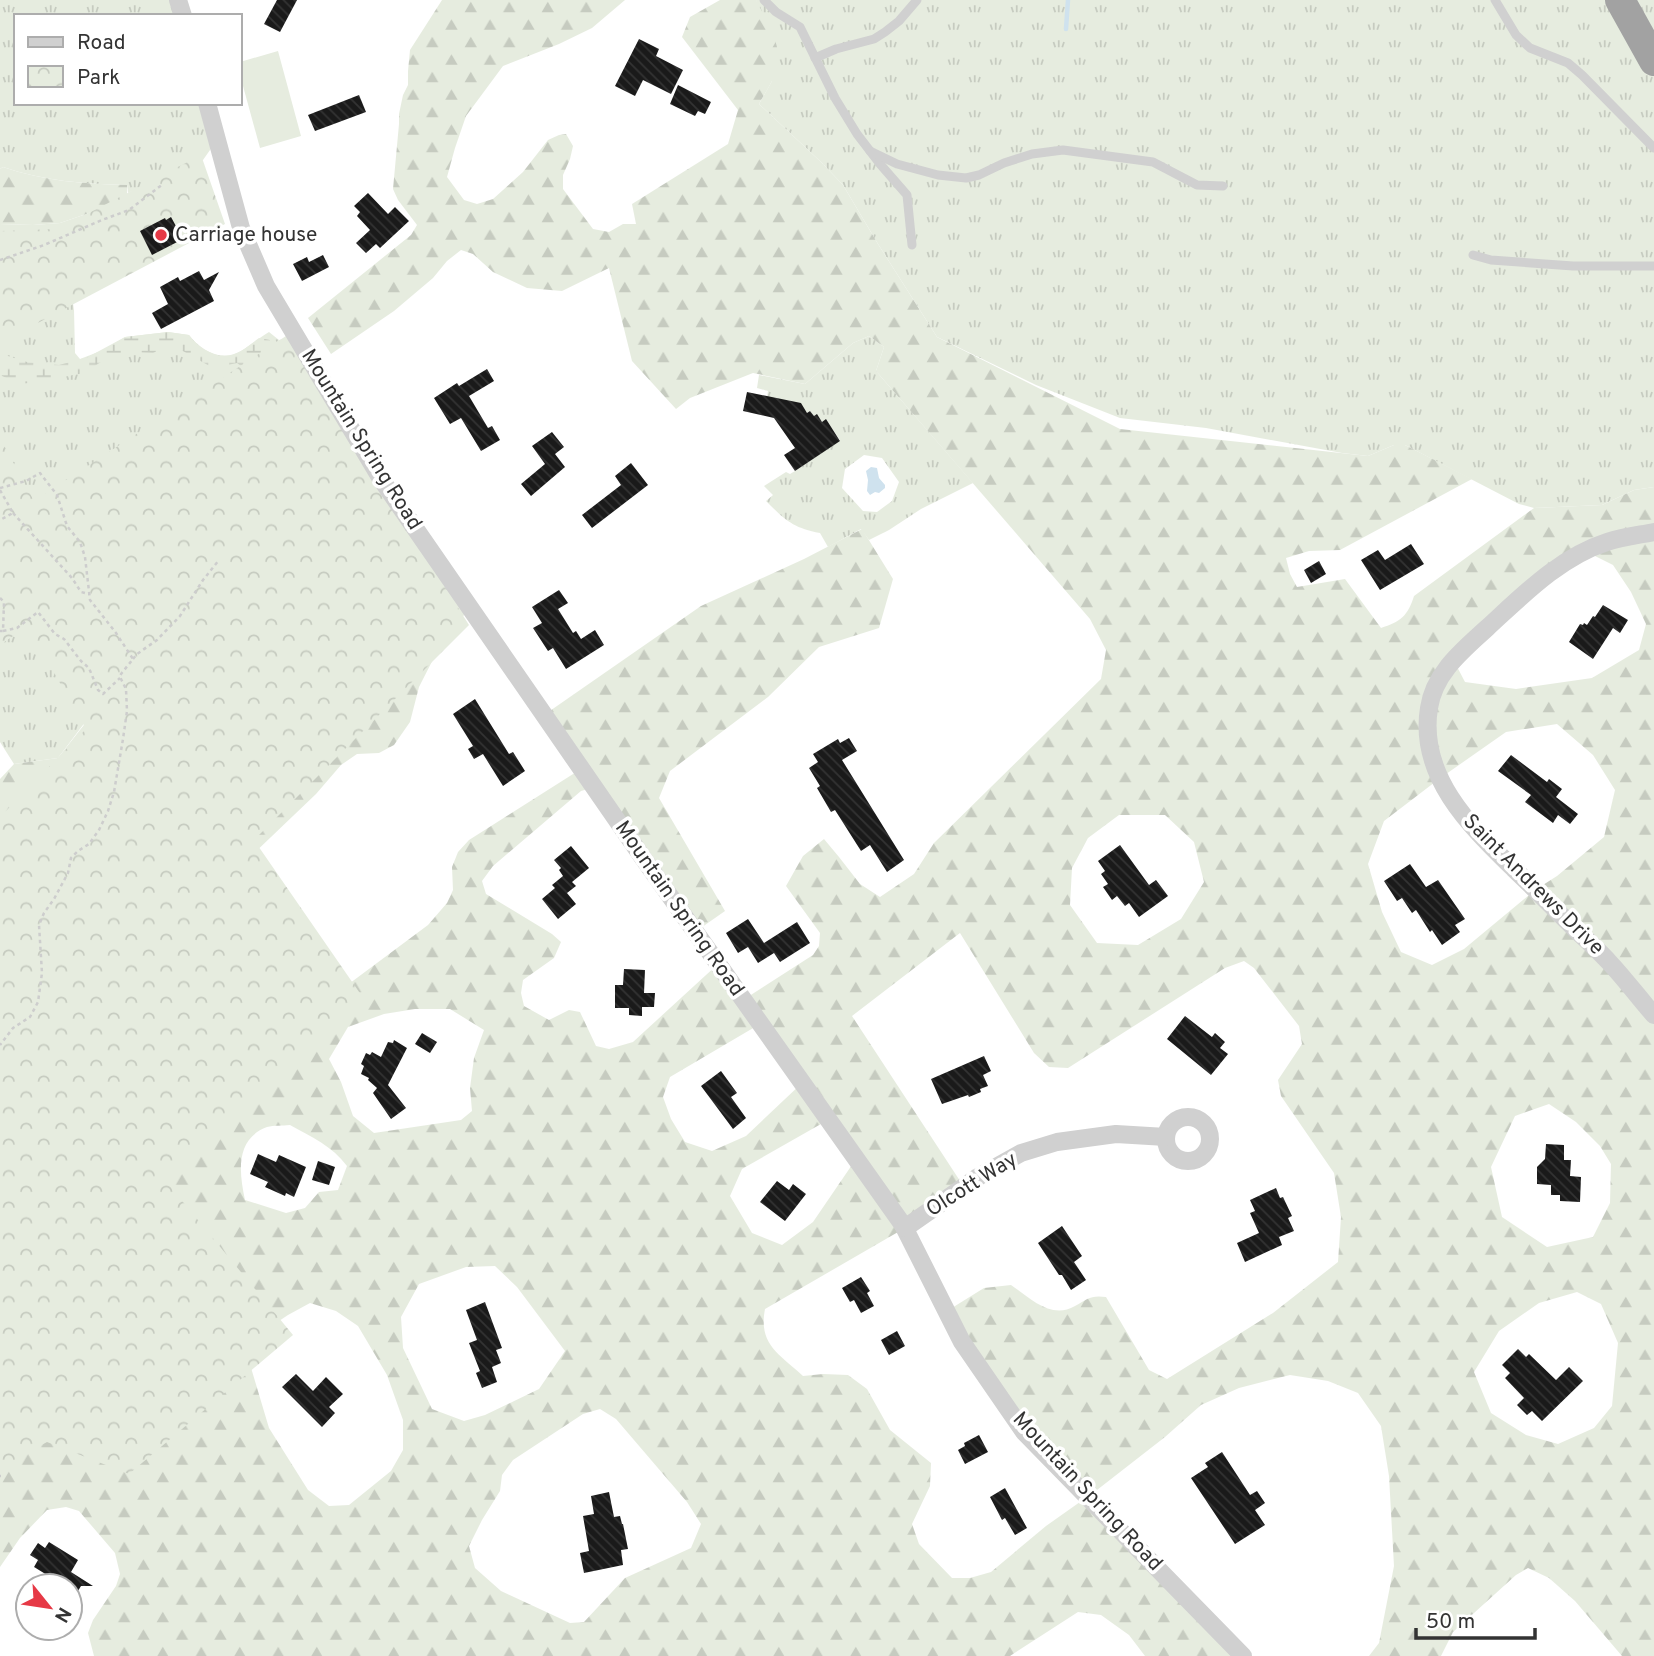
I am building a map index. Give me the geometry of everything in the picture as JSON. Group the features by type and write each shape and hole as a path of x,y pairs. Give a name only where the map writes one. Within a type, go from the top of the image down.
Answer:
{"highway":[{"path":"1620,0 1654,61"}],"street":[{"name":"Mountain Spring Road","path":"208,105 241,228 266,286 381,479 643,859 905,1228 962,1342 1024,1432 1243,1656"},
{"name":"Saint Andrews Drive","path":"1654,532 1608,542 1585,551 1561,564 1511,606 1453,659 1437,685 1429,705 1427,728 1439,779 1453,803 1476,832 1609,962 1654,1015"},
{"name":"Olcott Way","path":"905,1228 978,1177 1021,1153 1056,1142 1116,1134 1166,1137"}],"lane":[{"path":"764,0 776,12 800,27 838,103 857,134 907,195 912,245"},
{"path":"815,58 885,32 899,21 917,0"},
{"path":"1495,0 1516,35 1530,48 1568,64 1582,75 1654,148"},
{"path":"870,151 897,164 939,175 967,178 1032,154 1063,150 1153,162 1196,186 1223,186"},
{"path":"1473,255 1491,260 1573,266 1654,266"}],"path":[{"path":"0,260 44,245 129,209 163,184"},
{"path":"90,595 81,592 72,578 13,513 0,489 26,481 40,473 46,480 57,495 67,526 80,542 86,557 90,595 90,600 133,659"},
{"path":"0,520 13,513"},
{"path":"0,598 4,602 1,631 17,628 38,612 55,634 64,639 89,668 98,690 103,694 137,654 157,640 180,616 219,560"},
{"path":"0,1045 13,1028 30,1017 38,1002 41,973 39,925 68,873 71,858 89,844 108,811 114,792 127,711 126,689 120,677"}],"green space":[{"path":"0,0 178,0 182,14 14,14 14,105 208,105 217,140 203,160 128,193 127,185 64,181 3,167 0,169"},
{"path":"442,0 625,0 592,28 503,66 466,116 447,177 464,200 477,204 493,199 523,172 548,140 566,134 573,146 563,175 563,189 593,229 609,232 623,224 636,224 632,204 728,144 738,110 682,37 690,17 720,0 756,0 772,31 778,55 775,74 759,104 843,185 937,337 1120,429 1368,456 1394,445 1405,445 1472,479 1340,550 1309,551 1286,558 1297,587 1345,579 1381,628 1402,617 1409,609 1414,596 1534,508 1602,505 1634,490 1654,487 1654,1656 1622,1656 1575,1601 1549,1578 1528,1568 1516,1575 1453,1632 1441,1656 1369,1656 1379,1643 1394,1566 1389,1476 1381,1426 1358,1393 1328,1381 1290,1375 1239,1388 1201,1405 1088,1497 1243,1656 1145,1656 1129,1635 1101,1615 1078,1612 1010,1656 94,1656 88,1633 93,1620 116,1586 120,1574 115,1553 79,1511 66,1507 47,1510 20,1538 0,1567 0,779 14,764 58,758 87,721 10,492 43,487 48,497 279,340 296,336 472,610 451,624 419,687 410,722 394,745 379,753 357,754 341,765 316,794 224,882 283,1033 428,925 447,903 453,890 452,867 458,852 469,840 581,769 544,715 701,606 862,529 893,579 879,628 819,647 768,697 670,771 659,798 725,911 695,932 588,789 581,791 493,866 482,881 486,894 561,942 554,958 523,980 521,993 524,1006 549,1020 569,1010 580,1012 596,1046 609,1049 633,1042 718,964 743,1000 813,955 819,946 820,933 786,886 803,856 824,839 860,884 880,897 914,874 934,843 1101,679 1106,650 1090,619 876,371 884,347 869,336 853,343 805,384 753,373 690,398 676,409 632,361 609,268 562,291 527,288 493,272 473,254 461,250 394,311 331,354 308,318 411,235 417,225 393,189 399,114 408,85 410,50","holes":["1585,551 1613,565 1631,592 1646,624 1639,650 1592,678 1516,689 1465,682 1453,659","1557,724 1593,755 1615,790 1604,837 1464,949 1432,965 1401,952 1382,912 1368,864 1384,821 1506,732","1119,815 1165,815 1194,842 1204,882 1181,919 1138,945 1097,943 1070,905 1072,868 1088,838","960,933 1034,1053 1049,1067 1068,1068 1225,968 1244,961 1254,968 1299,1026 1302,1044 1278,1080 1281,1096 1334,1173 1341,1217 1338,1262 1273,1313 1167,1379 1149,1370 1106,1297 1093,1297 1066,1310 1049,1309 1011,1285 984,1288 947,1311 1024,1432 1087,1497 1046,1526 991,1572 970,1578 952,1578 919,1544 912,1524 930,1486 931,1463 890,1430 867,1389 848,1375 803,1376 779,1355 765,1332 765,1309 905,1228 964,1187 852,1016","415,1009 450,1009 484,1030 474,1058 470,1088 472,1111 461,1120 374,1133 353,1116 341,1082 329,1059 348,1027 384,1014","760,1024 802,1083 746,1136 712,1151 685,1142 671,1119 663,1097 670,1077","1549,1104 1576,1122 1600,1146 1611,1164 1610,1203 1593,1237 1547,1247 1502,1217 1491,1167 1515,1116","828,1120 856,1159 813,1222 782,1245 752,1233 730,1196 742,1169","290,1125 335,1153 347,1166 338,1190 319,1192 305,1208 286,1213 245,1200 241,1178 244,1148 257,1132 267,1127","495,1266 517,1287 565,1351 539,1389 485,1415 464,1421 432,1409 403,1348 401,1317 419,1284 466,1267","1577,1292 1601,1304 1618,1343 1612,1406 1594,1428 1558,1444 1526,1435 1491,1413 1474,1372 1499,1331 1539,1303","310,1303 336,1311 358,1326 387,1375 403,1420 403,1450 391,1471 349,1505 329,1506 308,1490 269,1428 249,1361 261,1333","600,1409 616,1419 687,1502 701,1524 691,1548 625,1578 584,1622 570,1623 501,1591 475,1568 469,1546 500,1491 502,1475 513,1460 583,1414"]},
{"path":"756,0 1654,0 1654,487 1634,490 1602,505 1534,508 1519,504 1405,445 1394,445 1368,456 1206,428 1120,418 1036,385 937,337 843,185 759,104 772,81"},
{"path":"278,51 301,136 260,148 242,82 242,61"},
{"path":"201,155 225,224 0,343 0,231 58,229"},
{"path":"3,167 64,181 127,185 127,200 60,223 0,224 0,169"},
{"path":"127,200 72,297 75,353 80,359 106,349 125,337 168,332 189,335 203,348 221,355 238,352 269,332 279,340 86,721 58,758 14,764 0,742 0,224 60,223"},
{"path":"168,332 189,335 203,349 222,356 238,353 259,338 270,340 270,351 241,366 237,363 213,368 174,346 153,353 128,352 104,360 84,373 38,382 19,384 0,375 0,355 27,362 59,365 88,357 125,337"},
{"path":"286,336 469,625 254,840 366,1002 164,1179 293,1335 129,1474 47,1442 0,1468 0,817 86,729 39,646 13,636 0,645 0,438 34,501"},
{"path":"869,336 884,347 876,371 973,483 921,509 869,540 861,529 828,547 820,533 796,526 773,508 766,501 773,495 764,486 786,472 790,474 795,471 840,440 826,420 822,422 817,415 814,416 810,411 807,413 801,404 767,397 768,391 757,388 759,375 805,384 853,343","holes":["864,455 882,458 899,482 892,501 877,512 863,511 842,488 845,469"]}],"water":[{"path":"871,467 877,468 885,488 870,495 867,491 866,471"}],"building":[{"path":"277,0 297,0 280,32 264,24"},
{"path":"639,39 659,49 656,56 683,70 671,94 643,80 635,96 615,86"},
{"path":"678,85 711,102 705,114 698,111 695,116 670,104"},
{"path":"359,95 366,112 315,131 308,115"},
{"path":"368,193 388,214 395,207 409,221 380,248 376,244 366,253 356,243 370,230 357,216 360,212 354,206"},
{"name":"Carriage house","path":"171,217 183,239 152,255 140,231"},
{"path":"323,255 329,267 302,281 293,264 307,257 309,262"},
{"path":"199,271 204,280 219,272 209,290 214,301 161,329 152,313 168,304 160,287 178,277 180,281"},
{"path":"487,369 494,381 469,396 488,428 492,426 500,440 481,451 461,418 450,424 434,398 457,383 459,386"},
{"path":"747,392 801,403 807,413 810,411 814,416 817,414 822,422 826,419 840,441 795,471 784,455 795,448 774,418 743,411"},
{"path":"552,432 564,447 555,454 565,467 531,496 521,484 545,464 532,446"},
{"path":"631,463 648,485 592,528 582,515 621,485 615,476"},
{"path":"1411,544 1424,564 1380,590 1361,560 1378,550 1385,560"},
{"path":"1319,561 1326,574 1311,583 1304,570"},
{"path":"559,590 568,603 558,609 573,633 576,631 581,639 595,630 604,645 566,669 553,648 548,651 533,628 542,623 532,607"},
{"path":"1603,605 1628,620 1620,633 1613,628 1593,659 1569,642 1580,624 1587,625"},
{"path":"475,699 509,754 513,752 525,771 503,786 483,754 474,759 468,749 473,746 453,714"},
{"path":"849,738 857,751 842,760 904,860 887,872 870,845 861,851 835,810 831,812 809,768 818,762 813,754 838,739 840,743"},
{"path":"1511,755 1547,782 1549,779 1562,789 1556,797 1578,814 1570,824 1558,815 1553,823 1525,802 1531,795 1498,771"},
{"path":"1120,845 1149,885 1156,880 1168,896 1139,917 1129,903 1125,906 1117,896 1112,900 1103,887 1108,884 1101,874 1105,871 1098,861"},
{"path":"571,846 589,868 572,882 576,886 567,893 576,904 558,919 542,899 555,888 552,885 563,876 559,870 561,868 554,860"},
{"path":"1410,864 1426,887 1438,880 1465,919 1455,925 1460,932 1442,945 1416,910 1412,913 1402,898 1397,901 1384,881"},
{"path":"748,919 764,943 797,922 810,943 780,962 774,953 758,963 748,947 738,953 726,933"},
{"path":"624,969 645,970 644,993 655,993 654,1007 642,1007 642,1016 629,1015 629,1008 615,1008 615,985 623,985"},
{"path":"1185,1016 1212,1037 1215,1033 1225,1042 1220,1048 1228,1054 1211,1075 1167,1039"},
{"path":"422,1033 437,1042 430,1053 415,1044"},
{"path":"394,1040 407,1048 388,1085 406,1108 391,1119 373,1093 377,1088 369,1078 361,1074 364,1066 361,1064 366,1053 370,1055 372,1052 381,1057 388,1042 393,1043"},
{"path":"984,1056 991,1071 983,1075 988,1086 969,1097 968,1095 942,1104 931,1079"},
{"path":"721,1071 737,1093 731,1097 746,1118 733,1129 701,1086"},
{"path":"1546,1144 1564,1145 1564,1160 1571,1160 1570,1176 1581,1177 1580,1202 1560,1201 1560,1195 1551,1195 1551,1185 1537,1184 1537,1167 1545,1159"},
{"path":"258,1154 276,1162 279,1155 306,1167 294,1197 265,1187 268,1182 250,1174"},
{"path":"318,1161 335,1167 329,1185 312,1180"},
{"path":"777,1181 789,1190 793,1184 806,1194 785,1221 760,1202"},
{"path":"1276,1188 1292,1216 1288,1218 1294,1231 1279,1237 1282,1245 1245,1262 1237,1243 1259,1233 1250,1213 1255,1211 1250,1200"},
{"path":"1062,1226 1082,1256 1074,1262 1086,1280 1071,1290 1038,1243"},
{"path":"861,1277 870,1291 867,1293 874,1306 861,1313 854,1300 850,1302 842,1288"},
{"path":"485,1302 502,1348 496,1350 501,1363 492,1367 497,1382 482,1388 476,1373 480,1371 469,1343 477,1340 466,1310"},
{"path":"897,1331 905,1346 889,1355 881,1340"},
{"path":"1518,1349 1526,1357 1529,1354 1556,1380 1569,1367 1583,1381 1542,1421 1532,1411 1527,1415 1517,1405 1524,1398 1505,1378 1510,1373 1502,1365"},
{"path":"296,1374 313,1391 326,1377 343,1394 329,1407 335,1413 322,1427 282,1387"},
{"path":"979,1435 988,1452 965,1464 958,1450 965,1446 964,1443"},
{"path":"1222,1452 1250,1495 1257,1491 1265,1503 1255,1510 1265,1525 1235,1544 1191,1478 1208,1467 1205,1463"},
{"path":"1005,1488 1027,1528 1015,1535 1005,1518 1002,1520 990,1497"},
{"path":"609,1492 614,1517 620,1516 623,1524 628,1549 621,1550 623,1565 584,1573 580,1553 589,1551 583,1516 594,1514 591,1496"},
{"path":"49,1542 78,1560 71,1572 42,1572 34,1567 38,1560 30,1555 38,1543 45,1548"}],"waterway":[{"path":"1066,29 1068,0"}],"place":[{"name":"Carriage house","path":"161,235"}]}
